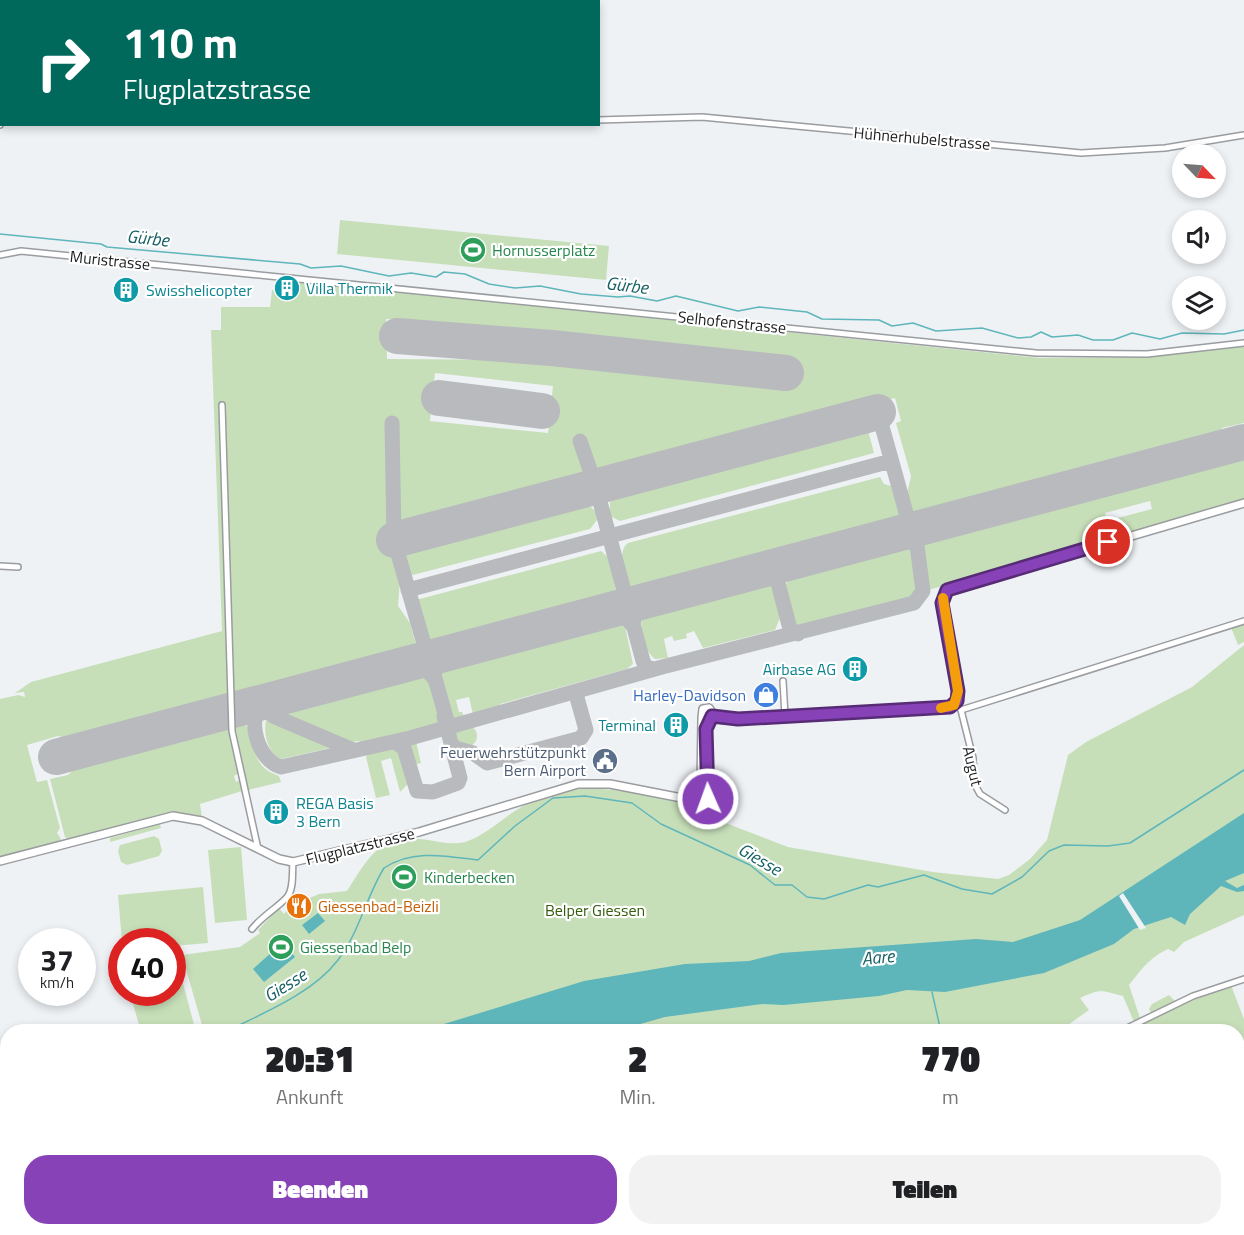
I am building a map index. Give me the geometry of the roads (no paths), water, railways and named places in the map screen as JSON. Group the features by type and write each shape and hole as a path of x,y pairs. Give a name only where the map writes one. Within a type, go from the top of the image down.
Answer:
{"street":[{"name":"Hühnerhubelstrasse","path":"600,120 702,117 1081,153 1156,149 1244,135"},
{"name":"Muristrasse","path":"0,255 21,251 220,272"},
{"name":"Selhofenstrasse","path":"220,272 1036,353 1147,354 1244,343"},
{"path":"222,405 232,731 258,849"},
{"path":"1244,503 947,590 942,603 958,687 956,703 961,710 1244,621"},
{"path":"0,566 18,567"},
{"path":"783,681 785,716"},
{"path":"708,718 738,719 943,708 956,703"},
{"name":"Augut","path":"961,710 973,758 974,783 980,794 1005,810"},
{"path":"708,718 701,786 692,800 695,807 702,808 707,804 707,798 706,729 708,718"},
{"name":"Flugplatzstrasse","path":"0,861 153,819 173,816 202,821 279,859 293,862 419,832 579,784 620,786 692,800"},
{"path":"698,793 707,798"},
{"path":"255,834 264,831"},
{"path":"252,929 264,914 288,896 293,862"},
{"path":"1135,1024 1193,996 1244,979"}],"water":[{"name":"Aare","path":"1244,813 1244,873 1225,881 1237,888 1244,885 1244,891 1237,892 1221,886 1190,914 1185,925 1171,917 1134,929 1114,944 1044,973 945,992 907,990 879,996 784,1005 762,1004 665,1017 640,1024 444,1024 584,981 685,964 749,961 781,953 976,939 1013,942 1080,920"},
{"path":"318,913 325,921 309,934 302,925"},
{"path":"281,944 285,944 295,957 264,982 253,969"}],"waterway":[{"name":"Gürbe","path":"0,234 101,244 107,247 300,264 311,268 341,266 389,276 411,273 436,277 444,272 465,274 489,284 515,288 540,286 581,294 630,296 657,301 676,296 738,311 759,307 807,312 822,319 879,320 892,326 913,323 936,331 982,328 1018,338 1031,337 1041,332 1052,337 1078,335 1093,340 1113,340 1132,333 1160,339 1182,333 1224,334 1244,330"},
{"name":"Giesse","path":"242,1024 301,993 315,983 338,960 352,938 384,868 406,858 418,856 478,860 515,826 553,798 585,796 632,803 661,824 750,865 775,885 792,885 807,897 824,899 868,885 878,887 924,875 962,889 992,894 1022,877 1049,851 1064,845 1108,846 1130,843 1244,770"},
{"path":"932,992 939,1024"}],"place":[{"name":"Hornusserplatz","path":"473,250"},
{"name":"Villa Thermik","path":"287,288"},
{"name":"Swisshelicopter","path":"126,290"},
{"name":"Airbase AG","path":"855,669"},
{"name":"Harley-Davidson","path":"766,695"},
{"name":"Terminal","path":"676,725"},
{"name":"Feuerwehrstützpunkt Bern Airport","path":"605,761"},
{"name":"REGA Basis 3 Bern","path":"276,812"},
{"name":"Kinderbecken","path":"404,877"},
{"name":"Giessenbad-Beizli","path":"299,906"},
{"name":"Giessenbad Belp","path":"281,947"}],"park label":[{"name":"Belper Giessen","path":"595,910"}]}
